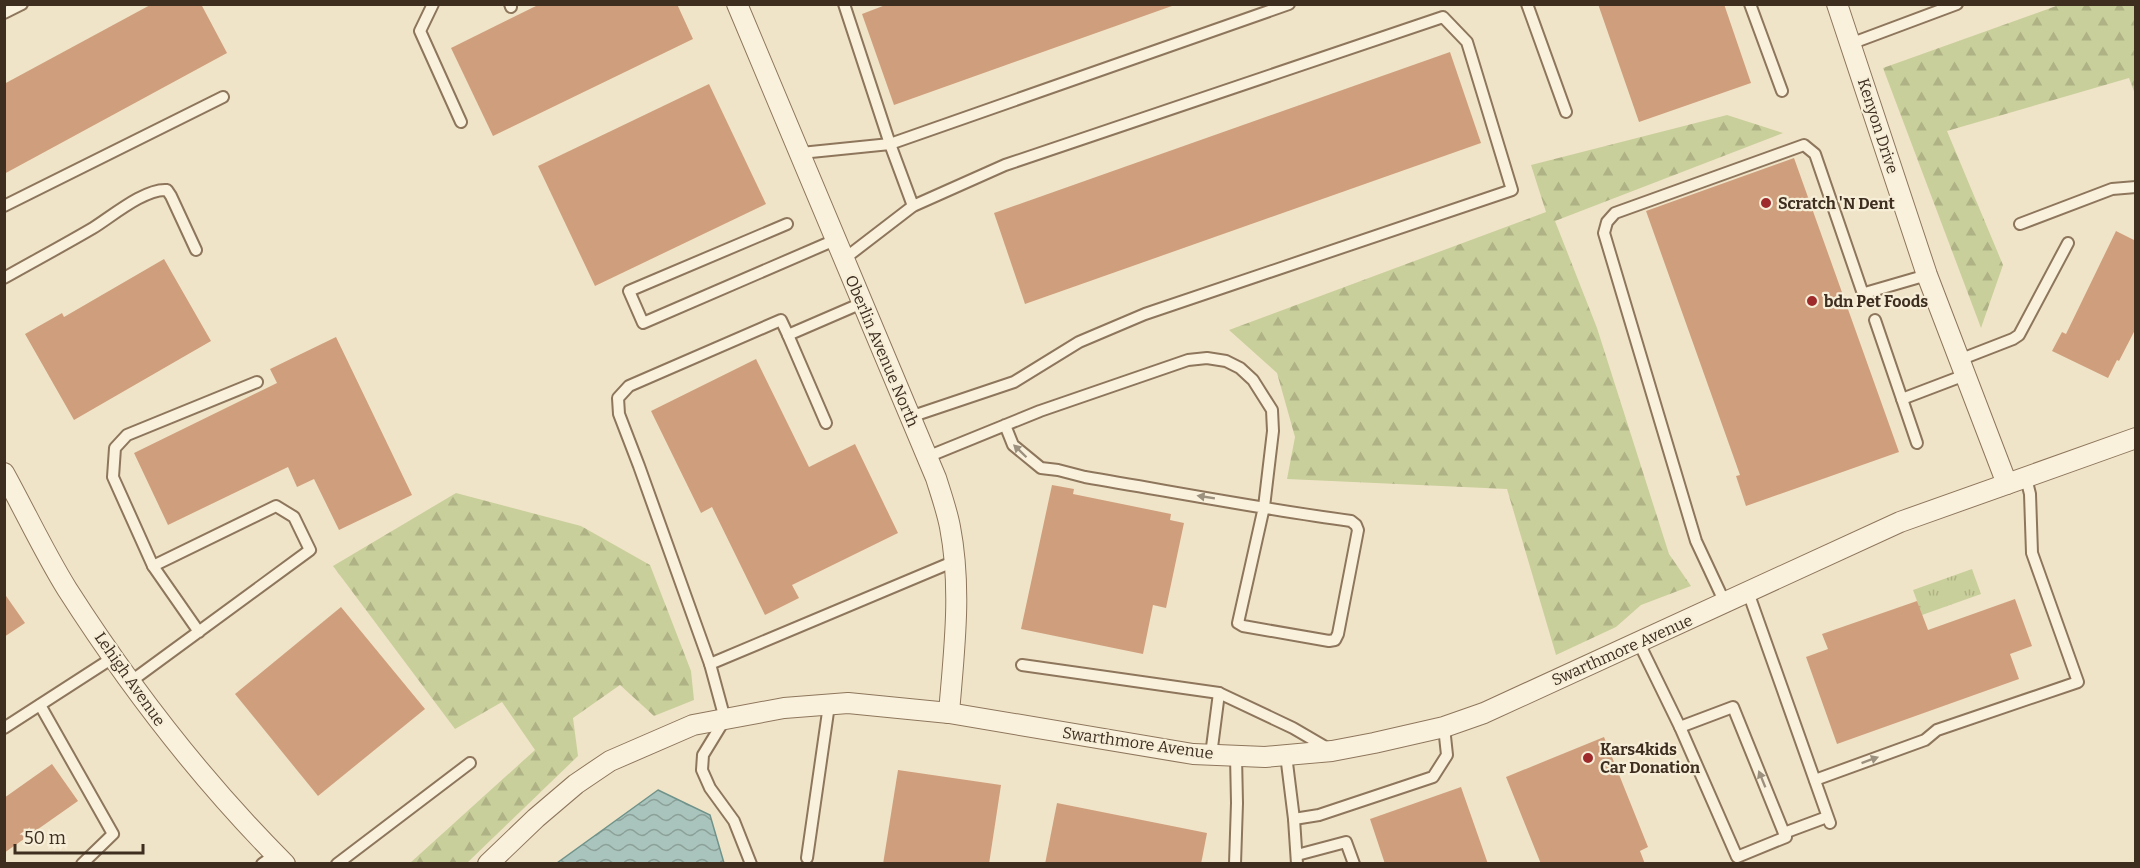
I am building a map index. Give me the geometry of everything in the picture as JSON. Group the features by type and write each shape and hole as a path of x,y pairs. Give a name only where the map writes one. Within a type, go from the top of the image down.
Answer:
{"street":[{"name":"Oberlin Avenue North","path":"736,4 801,153 835,240 936,478 950,525 955,561 957,599 950,713"},
{"name":"Kenyon Drive","path":"1837,4 1927,275 2007,484"},
{"name":"Swarthmore Avenue","path":"489,864 536,818 576,784 610,761 693,725 784,708 848,703 950,713 1193,754 1265,757 1332,751 1443,727 1484,713 1900,522 2136,438"},
{"name":"Lehigh Avenue","path":"4,473 66,588 130,682 191,762 274,860"}],"lane":[{"path":"4,13 22,4"},
{"path":"433,4 420,31 461,122"},
{"path":"844,4 913,206"},
{"path":"801,153 890,144 1289,4"},
{"path":"910,417 1014,382 1079,342 1145,314 1512,190 1467,42 1443,17 1440,4"},
{"path":"1527,4 1566,112"},
{"path":"1750,4 1782,91"},
{"path":"1850,44 1957,4"},
{"path":"844,259 913,206 1005,165 1443,17"},
{"path":"4,206 223,97"},
{"path":"1725,603 1696,541 1604,233 1607,222 1615,213 1804,145 1815,154 1862,291 1865,293 1927,275"},
{"path":"2020,224 2112,189 2136,187"},
{"path":"4,278 160,189 166,190 171,196 196,250"},
{"path":"787,224 628,291 642,323 835,240"},
{"path":"1902,399 2019,335 2068,243"},
{"path":"788,335 862,303"},
{"path":"751,864 734,821 710,788 702,770 704,755 725,719 710,664 619,414 618,398 629,386 781,320 826,423"},
{"path":"1875,320 1917,443"},
{"path":"927,457 1005,425 1040,411 1188,360 1207,358 1226,361 1240,368 1253,380 1272,410 1273,431 1264,507 1238,623 1243,626 1286,634 1335,640 1358,530 1351,521 1264,507 1041,468 1013,445 1005,425"},
{"path":"199,632 153,566 113,477 116,448 127,435 257,382"},
{"path":"1815,780 1925,740 1937,730 2078,682 2032,553 2030,494 2026,478"},
{"path":"130,682 310,550 294,517 276,506 153,566"},
{"path":"710,664 955,561"},
{"path":"1748,591 1828,820 1784,833"},
{"path":"1639,643 1680,727 1737,857 1786,837 1733,707 1680,727"},
{"path":"4,728 114,657"},
{"path":"1022,665 1219,693 1293,728 1332,751"},
{"path":"1211,755 1219,693"},
{"path":"40,705 113,834 82,864"},
{"path":"807,858 829,705"},
{"path":"1294,819 1319,815 1433,777 1447,755 1443,727"},
{"path":"1287,755 1297,859 1346,842 1354,864"},
{"path":"1235,864 1236,756"},
{"path":"337,864 470,763"}],"green space":[{"path":"2059,5 2135,5 2135,94 2129,78 1947,131 2003,265 1981,328 1883,68"},
{"path":"1727,115 1783,133 1555,221 1597,328 1669,554 1691,586 1641,605 1616,627 1556,655 1507,489 1287,479 1295,437 1277,373 1229,330 1546,212 1531,165"},
{"path":"456,493 581,526 650,565 691,671 694,700 654,716 620,685 573,718 578,756 467,863 410,863 535,750 502,702 455,729 333,566"},
{"path":"1972,569 1981,594 1922,615 1913,590"}],"water":[{"path":"658,790 710,815 724,863 557,863"}],"building":[{"path":"152,4 201,4 227,53 4,174 4,84"},
{"path":"540,4 677,4 693,39 493,136 451,48"},
{"path":"888,4 1172,4 1172,6 894,105 862,14"},
{"path":"1598,4 1724,4 1751,83 1639,122"},
{"path":"1450,52 1481,143 1025,304 994,213"},
{"path":"709,84 766,204 595,286 538,166"},
{"path":"1794,158 1899,452 1746,506 1736,476 1740,475 1646,211"},
{"path":"2116,231 2136,241 2136,328 2108,378 2052,351 2062,332 2066,334"},
{"path":"164,259 211,341 74,420 25,334 62,313 64,317"},
{"path":"336,337 412,495 339,530 314,479 297,487 288,467 168,525 134,453 277,383 270,369"},
{"path":"756,359 809,467 855,444 898,533 792,585 799,598 765,615 712,507 701,513 651,411"},
{"path":"1052,485 1074,489 1073,494 1171,514 1170,520 1184,523 1166,608 1153,605 1143,654 1021,629"},
{"path":"4,593 25,623 4,637"},
{"path":"2015,599 2032,646 2010,654 2019,679 1837,744 1806,657 1828,649 1822,634 1917,601 1928,630"},
{"path":"341,607 425,709 318,796 235,694"},
{"path":"1604,737 1648,847 1640,851 1645,864 1541,864 1506,777"},
{"path":"52,764 78,801 4,853 4,798"},
{"path":"898,770 1001,785 989,864 883,864"},
{"path":"1461,787 1488,864 1385,864 1370,819"},
{"path":"1057,803 1207,833 1201,864 1045,864"}],"place":[{"name":"Scratch 'N Dent","path":"1766,203"},
{"name":"bdn Pet Foods","path":"1812,301"},
{"name":"Kars4kids Car Donation","path":"1588,758"}]}
